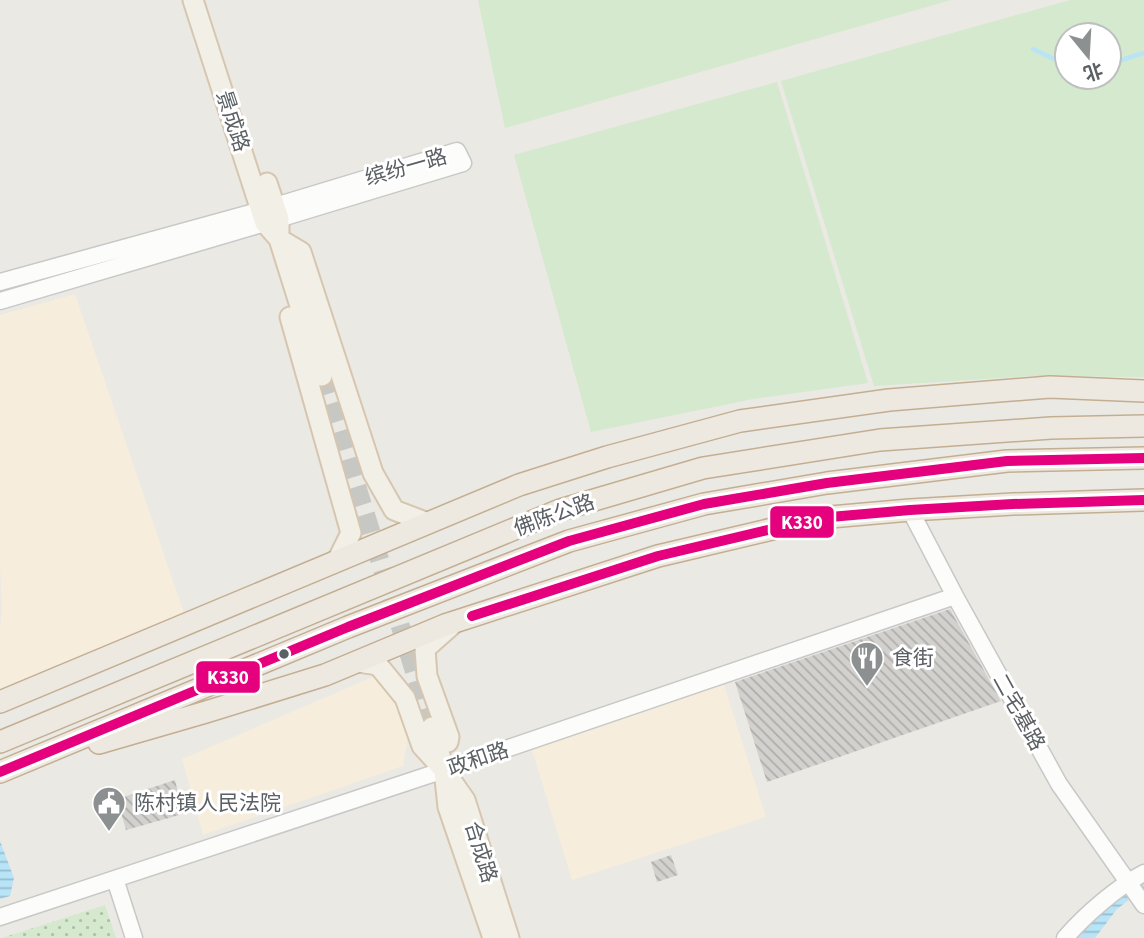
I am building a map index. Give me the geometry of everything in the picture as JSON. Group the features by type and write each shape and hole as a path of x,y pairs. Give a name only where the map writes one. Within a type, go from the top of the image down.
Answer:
{"highway":[{"path":"0,702 532,481 607,457 740,421 889,400 1050,387 1144,391"},
{"name":"佛陈公路","path":"0,743 560,510 703,468 880,440 1144,426"},
{"name":"佛陈公路","path":"3,770 348,627 556,546 692,507 827,483 1007,461 1144,457"},
{"path":"3,770 326,676 460,621 658,556 819,518 1013,504 1144,500"}],"main road":[{"name":"景成路","path":"193,0 279,239 322,376"},
{"name":"景成路","path":"206,0 270,214"},
{"path":"337,561 351,533 273,259 279,239 301,252 373,473 394,510 428,523"},
{"path":"444,771 449,737 427,676 425,649 460,621"},
{"path":"358,662 378,665 405,698 422,746 444,771"},
{"name":"合成路","path":"432,727 444,771 448,807 493,938"},
{"name":"合成路","path":"444,771 465,800 509,938"}],"street":[{"name":"缤纷一路","path":"0,282 270,214 463,163 457,152 270,214 0,301"},
{"name":"二宅基路","path":"910,510 1059,784 1144,905"},
{"name":"政和路","path":"0,917 444,771 955,596"},
{"path":"1065,938 1074,927 1128,882 1144,873"},
{"path":"115,879 134,938"}],"shaded area":[{"path":"75,294 185,616 0,694 0,315"},
{"path":"375,676 392,690 409,729 403,766 203,835 182,759"},
{"path":"723,682 766,817 572,880 531,747"}],"green space":[{"path":"478,0 951,0 505,128"},
{"path":"1070,0 1144,0 1144,377 1033,376 874,386 781,81"},
{"path":"777,82 868,383 753,399 591,432 514,155"},
{"path":"105,905 116,938 2,938"}],"water":[{"path":"0,841 14,878 10,896 0,899"},
{"path":"1144,877 1144,888 1117,909 1095,938 1075,938 1081,929"}],"building":[{"name":"食街","path":"950,609 1001,701 767,782 735,682"},
{"path":"175,780 183,814 126,830 117,799"},
{"path":"671,855 678,875 657,882 651,862"}],"waterway":[{"path":"1033,49 1053,58"},
{"path":"1123,60 1144,53"}],"tunnel":[{"path":"322,376 432,727"}],"transit line":[{"name":"K330","path":"0,772 348,627 569,541 704,504 827,483 1007,461 1144,458"},
{"name":"K330","path":"472,616 658,556 819,518 1013,504 1144,500"}],"place":[{"name":"食街","path":"867,688"},
{"name":"陈村镇人民法院","path":"109,833"}]}
